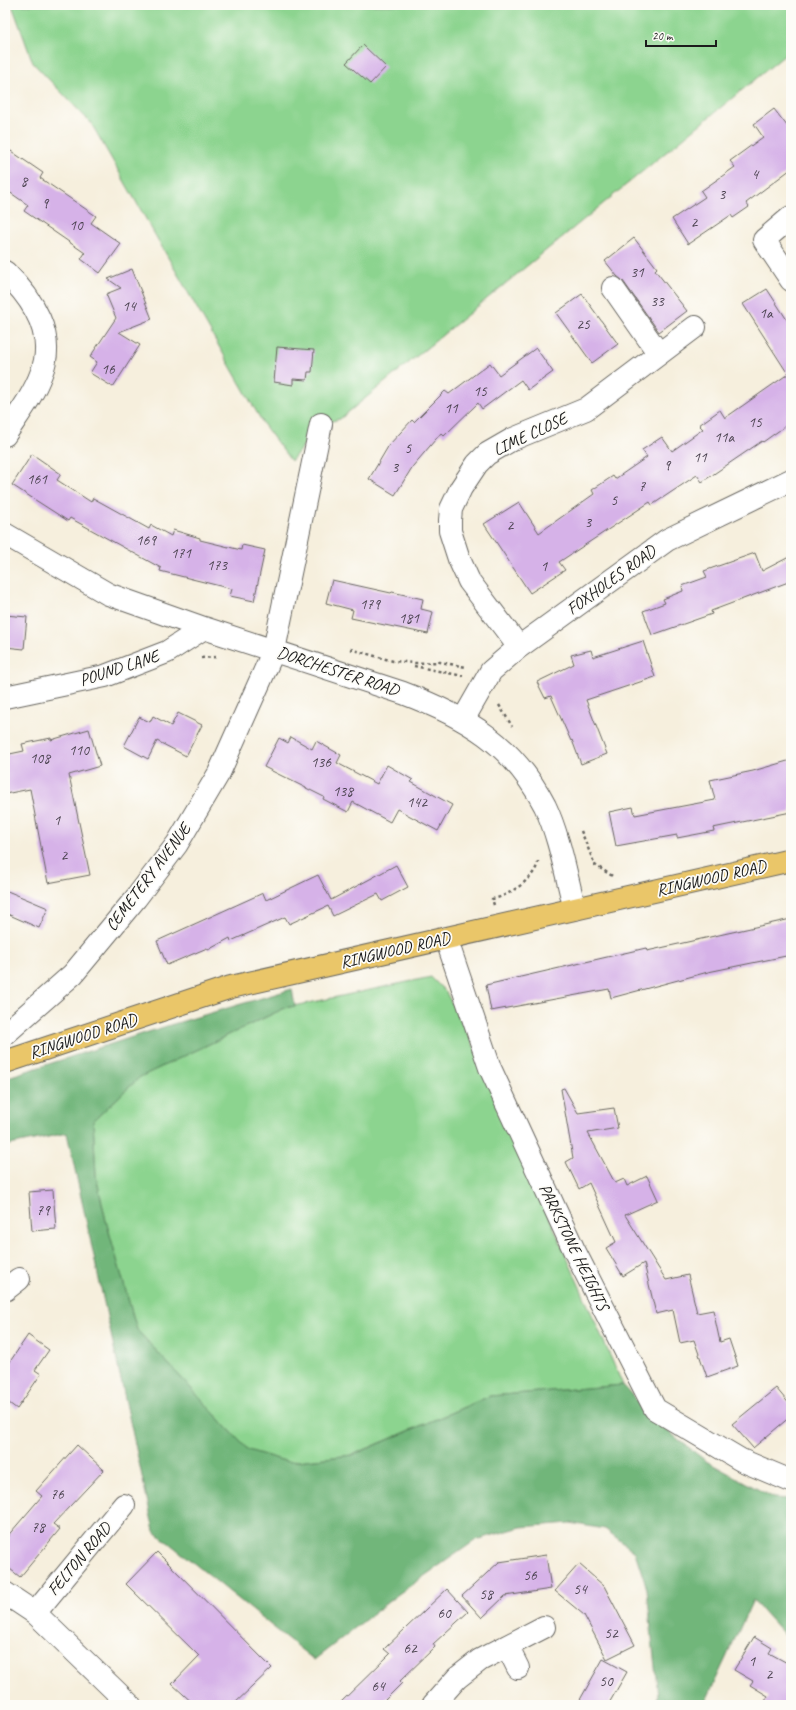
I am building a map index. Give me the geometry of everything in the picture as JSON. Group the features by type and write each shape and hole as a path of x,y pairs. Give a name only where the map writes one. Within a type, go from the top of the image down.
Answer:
{"main road":[{"name":"RINGWOOD ROAD","path":"5,1062 231,987 791,860"}],"street":[{"path":"791,217 764,240 791,280"},
{"path":"5,272 22,288 35,308 46,339 46,352 42,374 5,435"},
{"path":"613,288 658,354"},
{"name":"LIME CLOSE","path":"519,647 469,581 450,532 451,510 456,498 477,464 487,454 513,439 586,409 695,327"},
{"name":"CEMETERY AVENUE","path":"5,1034 73,974 177,844 219,773 274,650 321,424"},
{"name":"FOXHOLES ROAD","path":"463,720 491,671 519,647 667,540 791,480"},
{"name":"DORCHESTER ROAD","path":"5,534 108,594 204,628 434,704 489,736 512,756 545,806 554,832 575,909"},
{"name":"POUND LANE","path":"5,696 105,676 167,652 204,628"},
{"name":"PARKSTONE HEIGHTS","path":"446,938 490,1068 574,1250 655,1409 742,1460 791,1481"},
{"name":"FELTON ROAD","path":"35,1613 124,1505"},
{"name":"FELTON ROAD","path":"5,1593 35,1613 130,1705"},
{"path":"433,1705 457,1678 480,1660 544,1627"},
{"path":"507,1646 518,1668"}],"path":[{"path":"414,666 467,677 483,685"},
{"path":"500,699 499,707 515,730"},
{"path":"580,830 595,865 615,878"},
{"path":"499,926 492,899 499,898 520,887 538,867 538,860"}],"green space":[{"path":"12,5 791,5 791,50 340,419 321,424 291,461 264,425 91,123 33,63"},
{"path":"431,977 446,992 474,1046 623,1385 490,1396 352,1455 288,1462 248,1450 137,1330 106,1221 96,1176 93,1121 140,1077 285,1008"},
{"path":"292,989 295,1006 285,1008 140,1077 93,1121 96,1176 106,1221 137,1330 248,1450 288,1462 353,1455 490,1396 623,1385 655,1421 706,1461 774,1498 791,1499 791,1642 753,1600 704,1705 652,1705 658,1697 647,1589 635,1552 605,1529 570,1523 521,1527 476,1540 397,1595 314,1660 154,1531 67,1133 5,1146 5,1078 170,1025"}],"building":[{"path":"363,45 386,67 370,84 346,63"},
{"path":"774,109 791,131 791,169 746,203 749,207 733,218 731,215 688,244 672,219 705,197 701,191 735,167 730,161 763,137 754,124"},
{"path":"5,147 43,173 40,178 96,216 91,223 121,244 100,273 81,259 85,253 24,211 28,205 5,189"},
{"path":"634,238 657,268 655,270 687,311 659,332 623,281 605,261"},
{"path":"132,269 152,319 119,332 140,345 113,387 90,373 97,362 90,357 116,318 106,294 121,288 108,279"},
{"path":"767,289 791,326 791,422 702,482 697,475 652,505 650,502 559,562 565,570 530,593 484,524 519,502 539,533 594,494 592,490 613,476 615,479 647,457 642,450 662,437 672,451 703,429 699,425 720,410 725,418 788,374 743,304"},
{"path":"582,294 618,344 592,363 556,313"},
{"path":"277,347 314,350 312,372 308,372 307,380 293,379 293,385 274,382"},
{"path":"536,348 553,372 528,390 521,380 482,409 478,403 444,436 441,433 413,466 395,495 369,479 389,445 412,420 414,422 445,391 449,394 490,363 499,375"},
{"path":"32,454 61,474 57,480 91,502 93,498 149,529 151,525 171,536 173,530 200,538 200,540 241,550 242,545 265,550 254,601 230,596 232,589 160,571 161,568 70,518 68,521 12,485"},
{"path":"755,553 762,571 791,556 791,581 711,611 712,614 652,635 643,611 665,603 663,599 683,591 682,586 707,577 704,571"},
{"path":"332,580 423,599 421,609 433,612 428,634 351,618 353,610 326,603"},
{"path":"5,615 27,617 24,649 5,647"},
{"path":"643,641 655,677 586,700 607,754 581,764 572,740 571,741 551,696 545,698 537,682 574,664 571,655 591,650 593,657"},
{"path":"178,713 202,725 186,756 157,741 148,759 124,746 139,717 150,722 153,716 171,726"},
{"path":"89,729 100,766 69,775 90,875 48,883 30,789 5,794 5,755 24,751 22,744 51,738 51,740"},
{"path":"291,737 312,749 316,741 341,755 337,763 377,784 387,765 413,780 411,782 452,805 438,831 397,809 390,822 353,802 348,812 323,799 324,797 264,767 279,738 288,743"},
{"path":"791,760 791,812 713,828 714,831 677,838 677,835 616,846 609,812 633,807 635,815 715,800 710,780 753,771"},
{"path":"396,865 408,887 382,901 378,894 333,916 328,906 289,924 285,917 231,941 230,938 208,950 207,948 167,965 157,941 263,893 266,900 318,875 331,900"},
{"path":"5,890 48,908 39,928 5,913"},
{"path":"791,919 791,955 708,972 611,998 609,989 491,1011 486,985 646,948 647,951"},
{"path":"564,1088 578,1113 614,1108 618,1128 588,1133 615,1183 624,1179 627,1186 647,1176 658,1200 625,1215 666,1280 688,1275 697,1313 713,1310 720,1342 729,1339 738,1366 707,1377 694,1340 680,1343 673,1310 656,1314 644,1263 623,1276 606,1248 616,1242 589,1183 579,1189 566,1162 573,1158 561,1089"},
{"path":"53,1190 56,1229 32,1231 29,1192"},
{"path":"28,1335 49,1350 35,1370 41,1374 17,1409 5,1400 5,1369"},
{"path":"776,1388 791,1406 791,1416 753,1448 732,1424"},
{"path":"77,1445 104,1470 53,1524 60,1529 20,1577 5,1565 5,1539 42,1496 36,1491"},
{"path":"157,1552 272,1668 233,1705 195,1705 172,1684 199,1656 126,1584"},
{"path":"546,1555 551,1589 505,1596 482,1618 462,1596 499,1562"},
{"path":"579,1564 604,1586 635,1645 607,1659 584,1615 555,1591"},
{"path":"447,1589 468,1612 433,1644 435,1647 400,1681 402,1683 380,1705 338,1705 390,1654 384,1649"},
{"path":"754,1637 772,1648 769,1653 791,1665 791,1705 763,1705 768,1696 750,1685 753,1681 734,1670"},
{"path":"603,1659 627,1672 608,1705 577,1705"}]}
